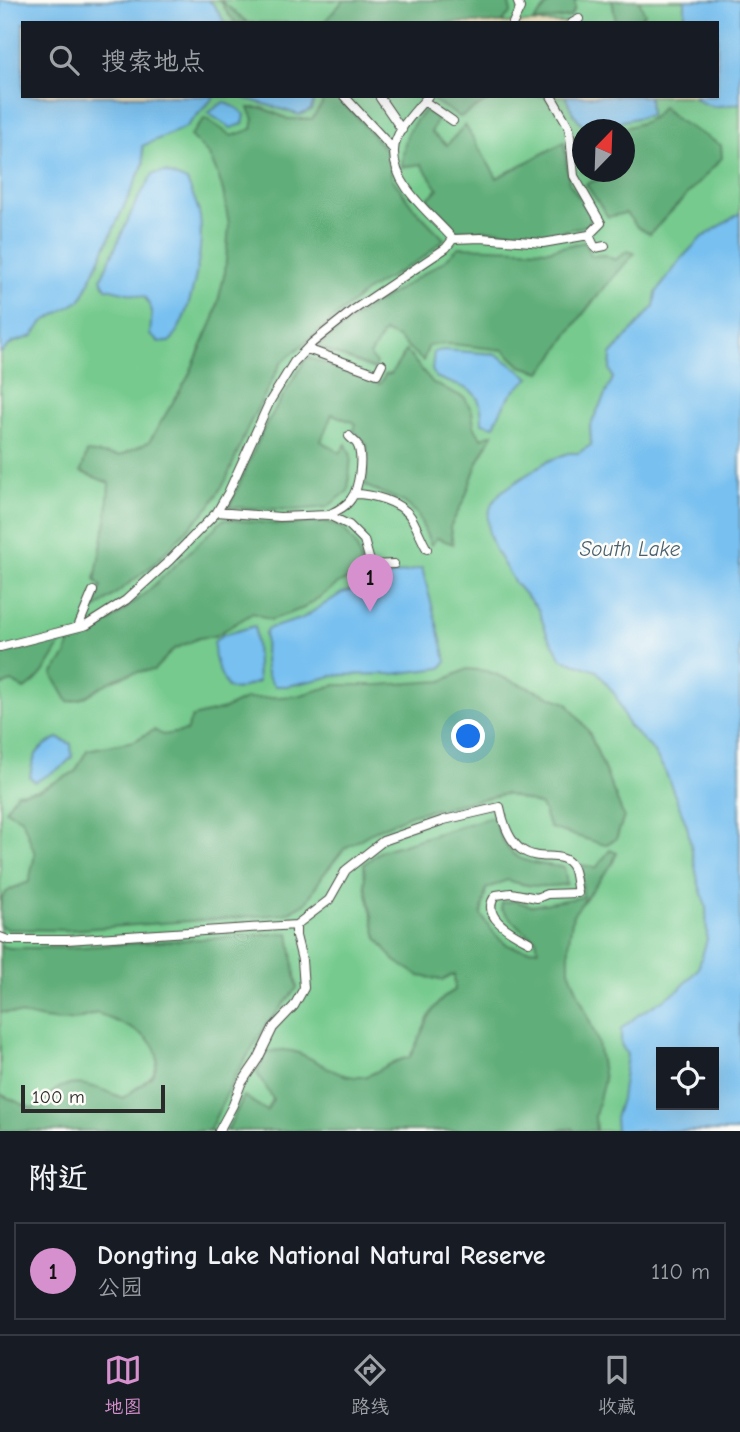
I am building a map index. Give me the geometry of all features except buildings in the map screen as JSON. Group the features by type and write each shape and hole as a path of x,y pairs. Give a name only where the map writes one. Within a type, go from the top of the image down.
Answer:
{"street":[{"path":"514,21 520,8 517,0"},
{"path":"346,98 393,149 398,174 416,200 453,239 481,238 543,243 589,235 601,223 574,176 569,127 552,98"},
{"path":"380,98 402,130"},
{"path":"393,149 402,130 426,99 453,121"},
{"path":"589,235 595,248 605,246"},
{"path":"0,647 87,625 126,600 217,512 270,401 294,362 352,311 446,248 453,239"},
{"path":"307,349 377,374 382,364"},
{"path":"217,512 280,517 328,515 344,507 354,494 360,466 357,444 349,436"},
{"path":"354,494 369,494 401,508 410,515 426,549"},
{"path":"328,515 349,525 364,540 371,565 394,564"},
{"path":"78,627 93,591"},
{"path":"0,937 8,940 67,940 296,925 329,900 346,870 383,841 444,820 499,807 508,835 516,847 530,856 567,860 573,867 578,892 547,894 537,898 511,893 496,895 491,901 490,910 503,928 530,942"},
{"path":"219,1131 241,1084 258,1059 273,1028 294,1006 304,988 296,925"}],"green space":[{"path":"0,0 740,0 740,1131 0,1131"},
{"path":"220,0 246,21 234,21"},
{"path":"344,0 508,0 511,12 503,21 325,21"},
{"path":"545,0 575,0 575,9 570,17 534,21 549,3"},
{"path":"612,0 639,0 645,14 639,20 616,21"},
{"path":"322,98 337,98 356,116 387,151 392,178 413,207 444,239 424,257 365,292 281,363 248,427 226,480 210,506 153,565 93,611 101,586 95,580 107,515 109,483 81,472 87,452 119,456 149,442 188,377 214,318 225,272 229,225 223,191 209,155 190,136 205,118 232,136 252,129 254,119 249,108 263,108 288,119 312,119 322,104"},
{"path":"432,98 493,98 460,117"},
{"path":"662,106 677,120 721,145 722,158 650,234 637,227 626,213 608,217 586,184 635,182 635,125 650,119"},
{"path":"425,110 438,119 431,132 447,145 465,125 497,178 564,142 569,183 592,216 588,225 552,234 454,231 427,199 438,189 421,164 402,167 407,136"},
{"path":"585,242 591,256 605,255 615,260 627,251 635,253 585,312 541,372 521,366 504,350 451,344 429,345 423,361 398,338 384,332 370,356 376,364 374,369 317,347 361,313 444,261 459,247 548,250"},
{"path":"406,351 433,383 465,398 481,438 493,434 450,527 453,544 437,538 431,545 417,513 404,502 366,486 367,445 354,431 355,423 332,414 321,441 340,453 346,444 351,456 348,491 327,507 297,510 229,507 264,428 307,357 380,384 385,375 391,374"},
{"path":"224,519 284,525 327,522 344,529 357,547 363,571 338,584 304,608 271,620 253,613 215,636 199,638 174,649 154,670 122,677 83,698 68,702 52,674 66,655 70,641 111,621 149,590"},
{"path":"65,638 31,685 24,689 12,682 0,686 0,654"},
{"path":"467,669 487,671 567,703 589,732 624,817 616,839 605,845 550,828 541,805 505,794 413,814 376,830 344,849 323,875 306,903 285,914 68,930 7,929 0,925 2,899 7,891 29,882 35,854 22,819 5,810 17,793 39,790 75,772 87,750 134,741 154,730 163,735 186,731 192,717 224,709 245,699 297,696 336,685 442,681"},
{"path":"494,816 503,842 510,851 526,861 564,867 567,884 537,886 507,880 486,889 481,915 498,937 510,946 538,949 536,939 521,929 501,909 502,903 514,901 532,906 583,897 581,865 596,868 610,850 617,853 612,864 573,915 569,940 569,970 598,1042 604,1080 595,1116 596,1131 574,1131 573,1128 549,1131 227,1131 244,1096 267,1111 273,1099 257,1073 265,1053 291,1051 334,1071 358,1077 370,1075 409,1058 432,1012 445,996 455,990 454,974 443,980 420,976 395,961 377,938 365,885 364,864 381,851"},
{"path":"289,933 297,988 268,1023 235,1076 209,1131 0,1131 0,1094 33,1109 59,1088 67,1085 92,1086 123,1098 151,1077 157,1061 156,1051 141,1034 97,1013 58,1021 0,1012 0,946 68,948"}],"water":[{"path":"0,0 208,0 224,21 21,21 21,98 213,98 186,127 142,146 144,163 81,300 43,322 33,336 12,343 0,354"},
{"path":"685,0 740,0 740,103 715,106 704,104 695,98 719,98 719,21 685,21"},
{"path":"245,98 314,98 311,110 300,115"},
{"path":"566,98 649,98 650,115 632,119 578,119"},
{"path":"224,102 245,115 243,124 231,128 208,113"},
{"path":"165,172 187,181 199,212 201,231 198,265 184,316 170,342 159,342 150,335 152,311 145,297 106,288 101,279 136,202 153,174"},
{"name":"South Lake","path":"740,213 740,1131 616,1131 615,1118 621,1099 627,1055 621,1044 621,1029 638,1015 679,990 698,969 707,939 706,907 687,826 665,771 651,748 628,725 616,696 597,671 562,659 547,634 538,609 515,583 495,550 489,534 488,517 492,503 501,492 546,462 568,453 578,453 591,445 590,426 613,378 610,369 611,355 654,306 656,293 700,239"},
{"path":"443,350 496,354 530,378 508,399 494,426 482,423 479,402 475,395 463,387 436,377 432,370 434,352"},
{"path":"422,568 444,651 446,662 441,668 393,674 338,675 288,686 275,686 270,680 265,661 267,629 301,619 342,593 360,588 373,580"},
{"path":"255,626 258,682 236,690 228,688 217,666 214,642 222,635"},
{"path":"58,738 71,744 72,757 62,767 35,782 30,777 35,757 41,748"}],"place":[{"name":"Dongting Lake National Natural Reserve","path":"370,612"}]}
